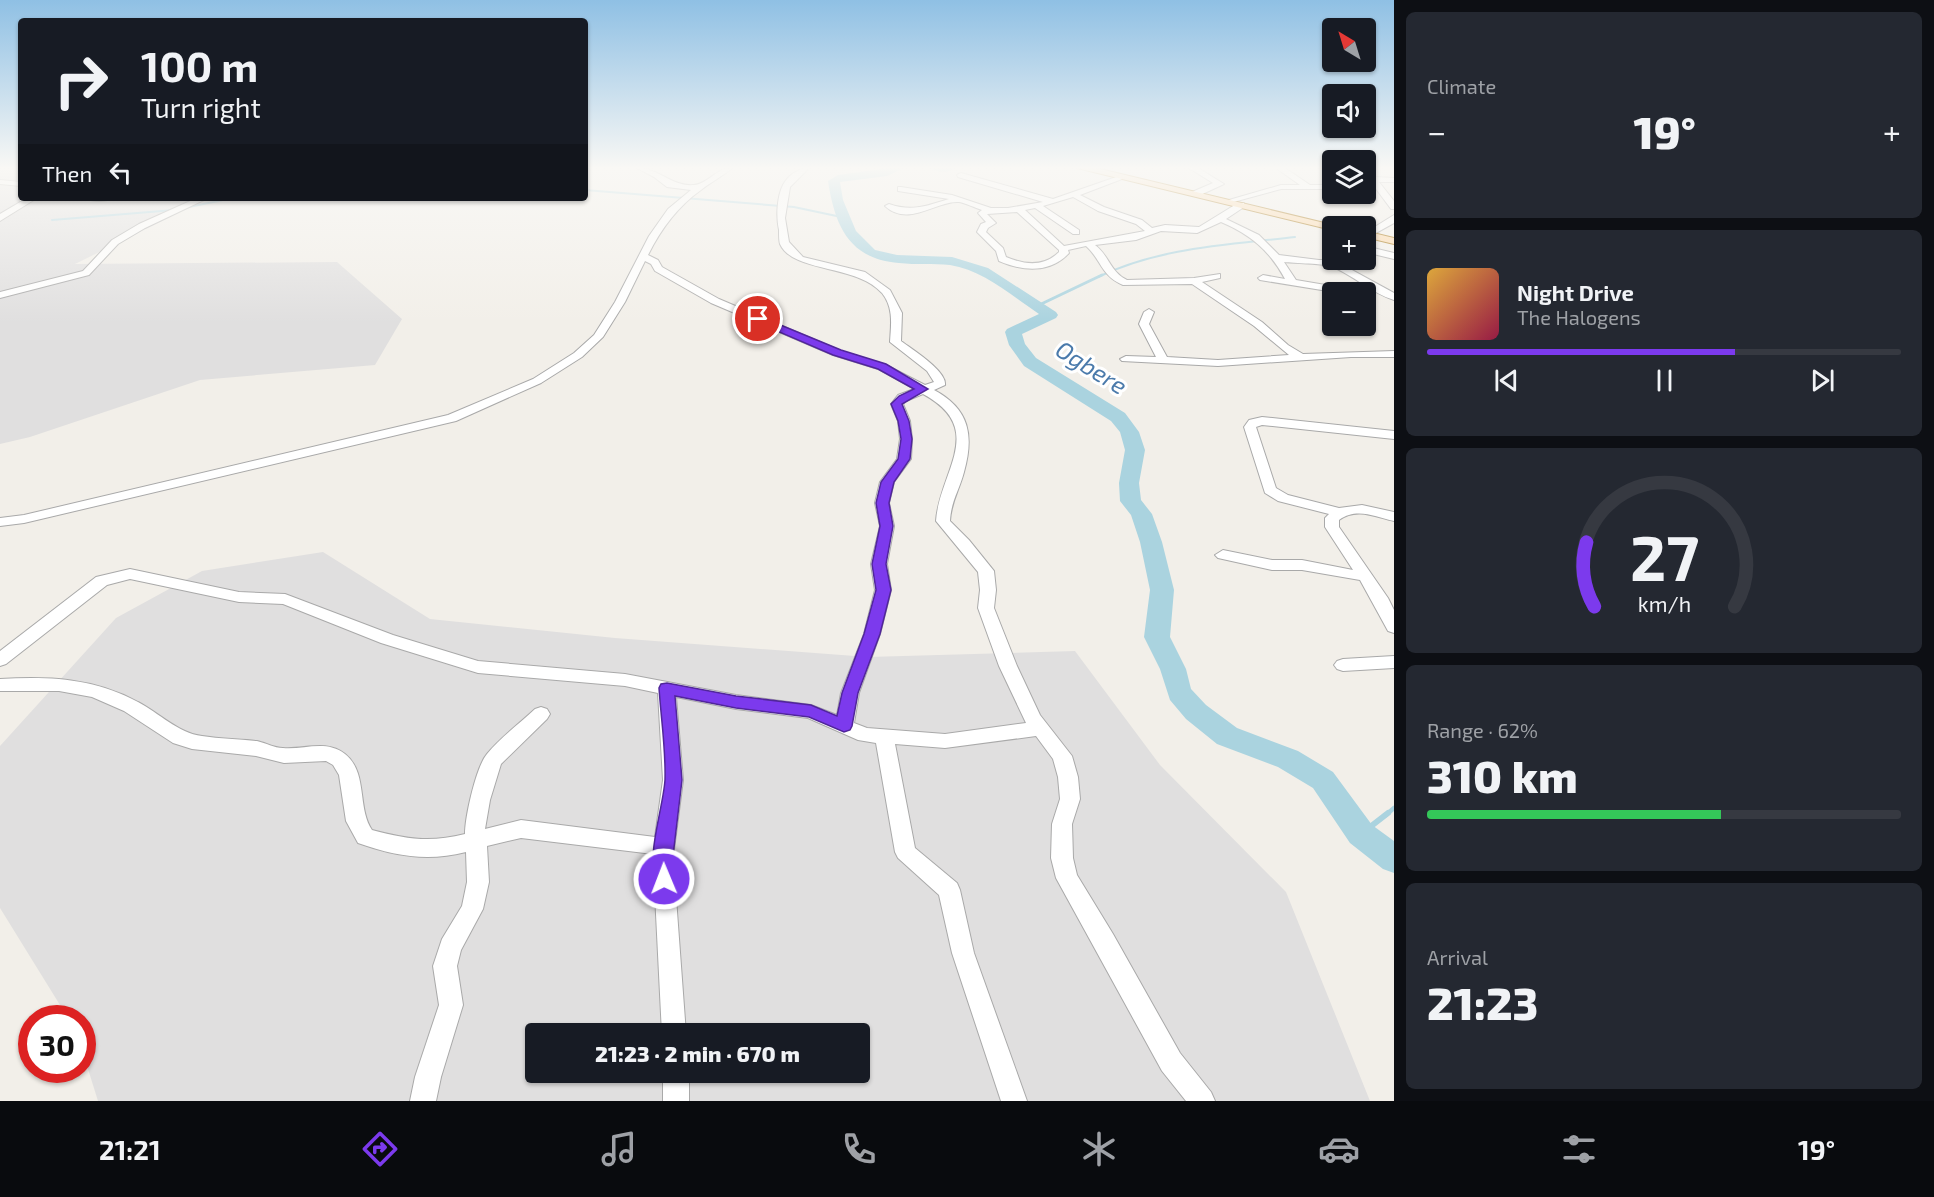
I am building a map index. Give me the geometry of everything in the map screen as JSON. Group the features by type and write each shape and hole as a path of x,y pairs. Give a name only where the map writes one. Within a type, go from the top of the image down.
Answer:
{"main road":[{"path":"1303,219 1322,224"},
{"path":"1376,237 1394,241"}],"street":[{"path":"0,295 44,282 64,280 87,273 115,242 157,219"},
{"path":"0,522 24,519 326,449 452,418 480,408 537,381 578,355 598,337 620,302 653,236 665,219"},
{"path":"780,219 785,234 784,243 801,259 862,274 886,292 897,313 895,342 931,369 941,383 902,398 897,404 904,421 906,439 904,459 887,482 882,503 887,526 879,564 883,590 872,634 850,693 844,726"},
{"path":"989,219 992,223 981,228 981,232 1000,250 1002,259 1012,263 1038,267 1059,258 1064,253 1063,249"},
{"path":"1030,219 1063,249"},
{"path":"1057,219 1076,232"},
{"path":"1130,219 1139,222 1149,230"},
{"path":"1376,230 1388,225 1393,219"},
{"path":"1063,249 1088,243 1136,237 1144,235 1149,230 1164,228 1193,231 1222,220 1244,228 1269,247 1293,285"},
{"path":"1088,243 1100,253 1102,263 1117,279 1126,283 1194,281 1217,276"},
{"path":"1376,252 1394,256"},
{"path":"644,257 652,260 655,266 681,283 715,301 837,353 882,367 923,389 956,414 963,429 964,440 957,474 944,504 943,520 949,530 964,543 986,571 988,590 986,608 1008,666 1040,728 1062,756 1068,777 1070,799 1062,824 1062,858 1067,878 1105,941 1171,1062 1202,1101"},
{"path":"1278,258 1322,263"},
{"path":"1346,270 1394,297"},
{"path":"1263,278 1322,289"},
{"path":"1194,281 1258,324 1284,347 1302,358"},
{"path":"1376,295 1394,297"},
{"path":"1149,312 1144,324 1152,343 1164,361"},
{"path":"1126,359 1218,363 1394,354"},
{"path":"1339,512 1282,498 1270,490 1250,427 1253,423 1262,421 1394,435"},
{"path":"1393,625 1365,576 1332,527 1332,518 1339,512 1355,508 1394,517"},
{"path":"1223,555 1272,565 1302,565 1337,573 1365,576"},
{"path":"0,660 102,581 130,574 239,597 285,599 387,639 478,667 625,680 736,702 811,712 866,735 945,741 1040,728"},
{"path":"1343,666 1394,662"},
{"path":"0,685 43,682 76,685 117,700 189,742 266,750 278,755 313,753 333,755 344,765 349,778 357,822 365,837 420,848 442,849 521,829 664,847"},
{"path":"667,688 674,780 664,847 673,1023"},
{"path":"423,1101 428,1077 451,1005 445,966 450,947 472,909 478,882 476,824 480,800 493,760 541,714"},
{"path":"884,736 905,852 948,890 963,953 1014,1101"},
{"path":"676,1083 676,1101"}],"shaded area":[{"path":"0,219 166,219 75,264 337,262 402,319 375,365 200,380 30,437 0,444"},
{"path":"323,552 430,619 615,638 868,657 1075,651 1160,765 1286,892 1370,1101 98,1101 92,1083 96,1083 96,1005 60,1005 0,908 0,746 116,618 202,571"}],"waterway":[{"path":"52,220 60,219"},
{"name":"Ogbere","path":"845,219 850,233 870,253 897,259 952,261 983,271 1050,315 1013,332 1017,345 1030,362 1118,417 1129,432 1135,450 1129,483 1131,501 1141,514 1151,542 1162,590 1157,637 1173,669 1179,693 1196,712 1227,736 1288,759 1323,780 1361,834 1394,859"},
{"path":"1098,277 1122,267 1170,253 1295,237"},
{"path":"1037,306 1102,275"},
{"path":"1386,815 1394,808"},
{"path":"1361,834 1388,813"}],"route":[{"path":"664,879 663,856 674,780 667,688 736,702 811,712 844,726 850,693 872,634 883,590 879,564 887,526 882,503 887,482 904,459 906,439 904,421 897,404 902,398 923,389 882,367 837,353 758,319"}]}
